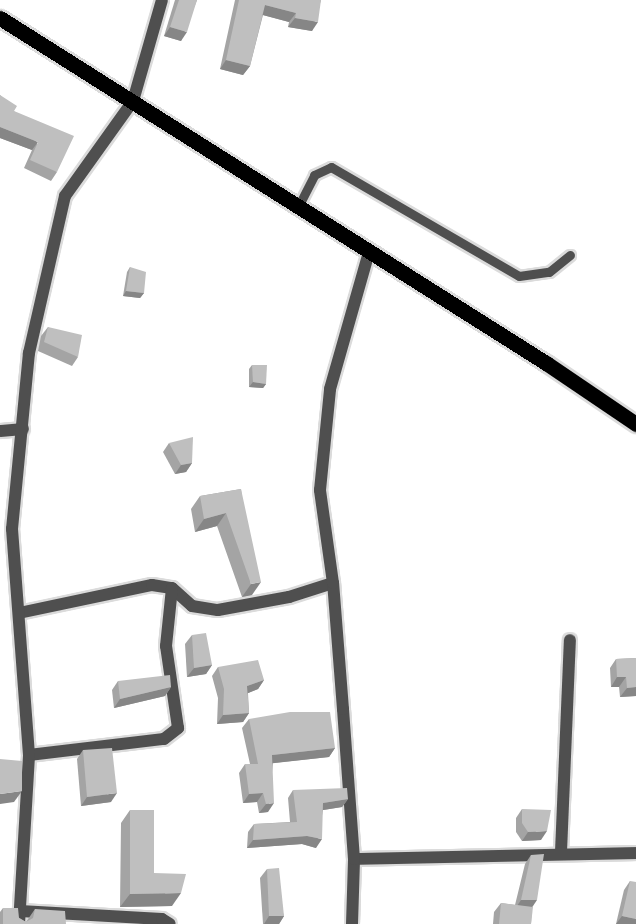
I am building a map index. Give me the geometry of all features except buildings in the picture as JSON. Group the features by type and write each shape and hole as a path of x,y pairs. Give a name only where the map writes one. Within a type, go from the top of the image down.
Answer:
{"main road":[{"path":"0,18 636,424"}],"street":[{"path":"162,0 133,101 65,196 58,217 29,353 12,529 29,755 20,918 162,919 170,924"},
{"path":"352,924 354,859 333,584 320,490 330,389 369,252"},
{"path":"0,431 23,429"},
{"path":"19,613 152,585 172,588 192,606 218,610 289,597 333,584"},
{"path":"29,755 164,739 178,728 166,646 172,588"},
{"path":"561,852 570,640"},
{"path":"354,859 561,852 636,853"}],"lane":[{"path":"298,207 314,175 331,167 519,276 549,272 570,255"}]}
